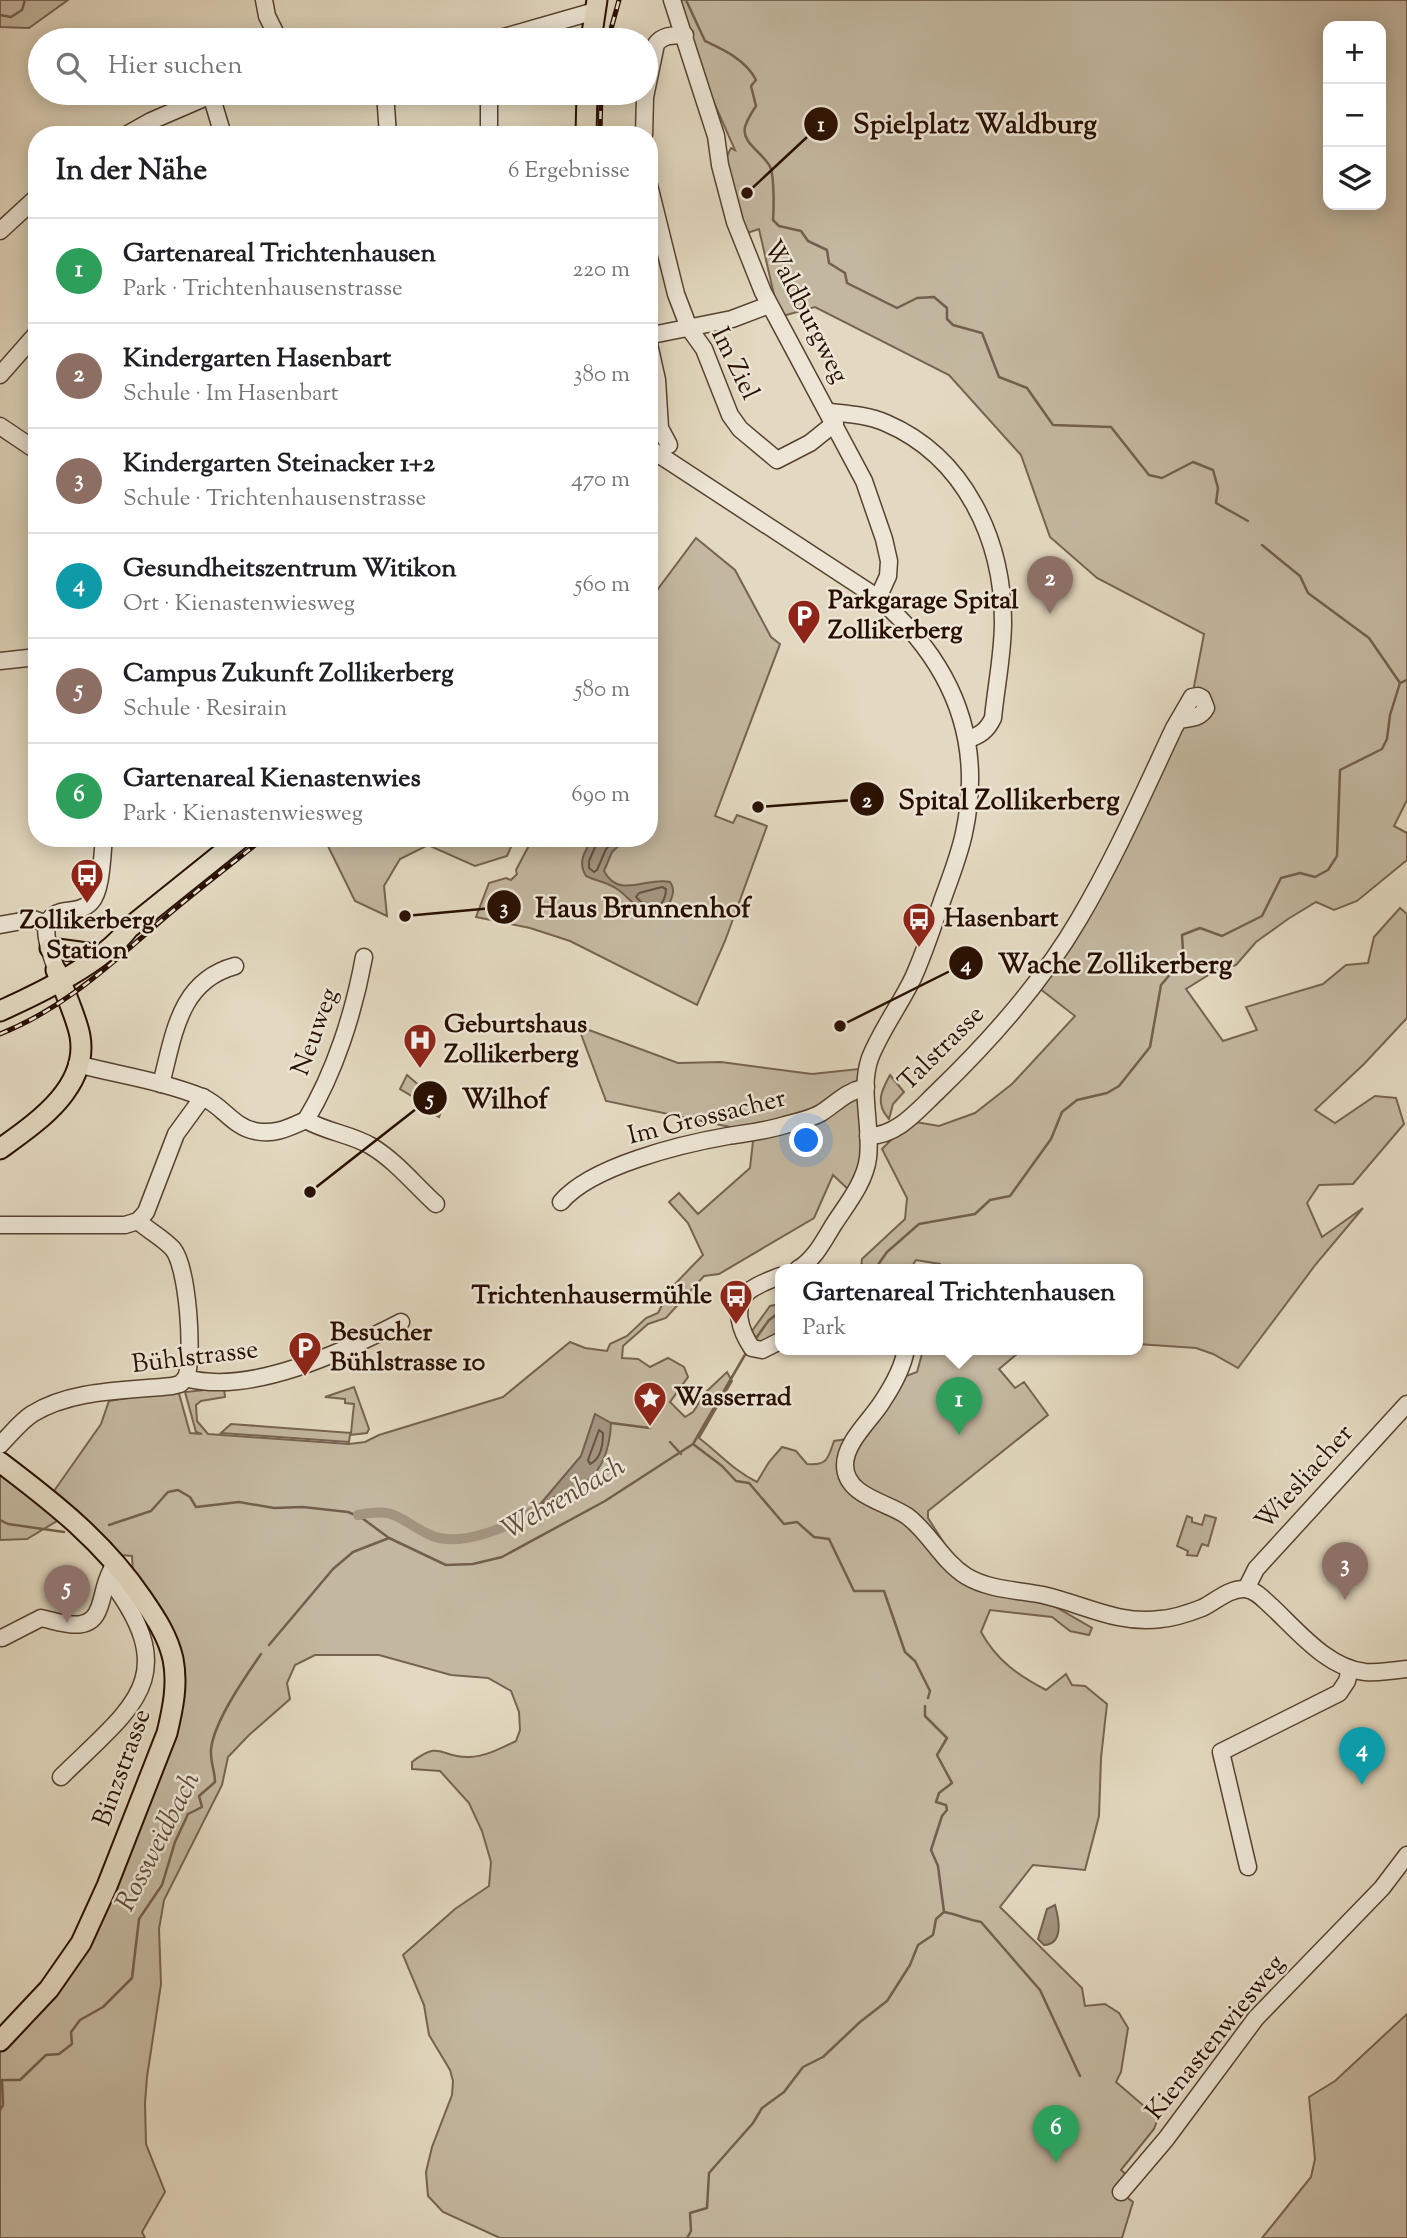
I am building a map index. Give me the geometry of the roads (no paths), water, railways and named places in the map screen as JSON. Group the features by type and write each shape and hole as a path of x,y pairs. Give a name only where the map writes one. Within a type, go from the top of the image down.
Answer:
{"main road":[{"path":"593,28 596,5"},
{"path":"586,126 587,105"},
{"path":"0,1011 58,975 118,943 129,928 230,847"},
{"path":"0,998 58,975 118,932 129,928"},
{"path":"50,948 87,953"},
{"path":"0,1149 50,1110 65,1093 78,1064 81,1039 58,975"},
{"name":"Binzstrasse","path":"0,1462 72,1518 154,1614 169,1646 175,1678 173,1709 167,1733 81,1943 50,1989 0,2041"}],"street":[{"path":"264,0 273,28"},
{"name":"Waldburgweg","path":"672,0 716,136 720,164 735,222 769,305 864,481 884,538 889,561 888,576 878,598"},
{"path":"531,28 596,5"},
{"path":"658,42 668,35 685,35"},
{"path":"142,126 188,105"},
{"path":"216,105 221,126"},
{"path":"386,105 387,126"},
{"path":"489,105 489,126"},
{"path":"644,126 645,105"},
{"path":"0,232 28,206"},
{"name":"Im Ziel","path":"658,221 676,294 689,328 704,349 730,415 740,429 777,460 810,443 832,418"},
{"name":"Im Ziel","path":"658,334 732,319 769,305"},
{"path":"0,374 28,343"},
{"name":"Im Ziel","path":"658,396 660,428 669,445"},
{"path":"832,418 855,414 884,422 913,436 942,460 959,480 986,526 997,566 1003,622 993,718 989,729 967,740"},
{"path":"0,426 28,445"},
{"path":"658,454 878,598 916,634 939,665 953,692 967,740 970,790 960,848 914,975 871,1058 866,1087 867,1161 858,1185 812,1258 804,1264"},
{"path":"0,661 28,658"},
{"name":"Talstrasse","path":"868,1136 879,1136 894,1130 927,1101 992,1037 1034,985 1074,927 1105,871 1179,720"},
{"path":"58,975 46,936 47,924 52,916 78,909 90,904 94,899 103,847"},
{"path":"0,925 33,919 47,924"},
{"name":"Neuweg","path":"306,1120 345,1032 356,999 364,957"},
{"path":"161,1084 186,1001 198,985 220,970 235,966"},
{"path":"78,1064 203,1097 219,1105 234,1120 252,1131 285,1131 306,1120 320,1128 353,1138 370,1145 436,1204"},
{"name":"Im Grossacher","path":"561,1202 568,1193 589,1180 629,1162 706,1140 786,1125 819,1114 849,1091 866,1087"},
{"path":"0,1225 125,1225 138,1221 146,1212 176,1133 203,1097"},
{"path":"138,1221 173,1249 183,1270 189,1360 186,1378"},
{"path":"775,1278 757,1286 744,1296 739,1314 749,1343 762,1350 775,1344"},
{"name":"Bühlstrasse","path":"0,1445 29,1416 65,1399 172,1386 180,1384 186,1378 205,1383 253,1378 292,1369 342,1352 401,1322"},
{"path":"904,1355 894,1382 851,1445 846,1458 847,1477 862,1493 907,1516 921,1528 949,1562 967,1577 992,1587 1044,1596 1105,1615 1139,1620 1188,1613 1228,1593 1246,1589 1260,1596 1328,1658 1350,1669 1365,1672 1407,1669"},
{"name":"Wiesliacher","path":"1246,1589 1256,1569 1407,1404"},
{"path":"2,1638 41,1618 70,1625 83,1625 99,1608 104,1584 115,1567"},
{"path":"61,1777 126,1712 140,1692 145,1679 146,1661 140,1628 130,1607 110,1580 115,1567"},
{"path":"1248,1867 1221,1752 1339,1693 1347,1681 1350,1669"},
{"name":"Kienastenwiesweg","path":"1121,2192 1262,2012 1382,1888 1407,1855"}],"water":[{"path":"588,847 617,847 612,852 604,871 610,880 626,886 670,882 673,894 670,902 658,915 643,911 623,893 586,876 582,866"},
{"path":"595,1414 611,1423 609,1442 598,1469 585,1483 537,1508 581,1456"},
{"path":"1055,1905 1059,1924 1057,1936 1050,1944 1044,1945 1038,1939 1047,1909"}],"waterway":[{"path":"0,15 11,17 22,10 25,0"},
{"path":"686,0 705,41 740,61 756,80 751,86 756,106 747,122 745,133 750,144 771,169 773,220 779,226 801,231 808,241 827,250 829,263 845,273 847,283 897,308 917,298 934,297 947,308 947,319 953,325 982,333 999,377 1027,388 1053,425 1111,427 1149,475 1162,478 1193,462 1213,470 1218,488 1216,503 1248,521"},
{"path":"1262,545 1300,576 1308,593 1369,638 1400,683"},
{"name":"Wehrenbach","path":"879,1264 887,1252 919,1224 975,1214 990,1200 1010,1196 1051,1139 1062,1112 1077,1100 1107,1093 1119,1086 1150,1047 1161,985 1179,964 1183,950 1182,935 1200,928 1222,936 1262,916 1281,878 1300,873 1315,877 1328,870 1337,856 1340,770 1382,749 1387,739 1390,715 1400,683 1407,680"},
{"name":"Wehrenbach","path":"754,1341 775,1316"},
{"name":"Wehrenbach","path":"109,1525 151,1511 168,1492 178,1490 190,1497 196,1507 239,1502 274,1508 303,1507 348,1512 362,1518 389,1538 446,1565 473,1564 502,1557 605,1501 693,1444 746,1353"},
{"path":"611,1423 650,1428"},
{"path":"670,1442 681,1454"},
{"path":"693,1444 722,1466 736,1481 749,1483 784,1524 797,1522 814,1537 829,1539 854,1591 884,1591 905,1652 915,1661 930,1691 928,1698"},
{"path":"358,1515 381,1512 403,1519 428,1534 455,1539 485,1534 514,1522 537,1508"},
{"name":"Wehrenbach","path":"0,1520 8,1524 64,1532"},
{"name":"Rossweidbach","path":"269,1645 333,1569 353,1552 389,1538"},
{"name":"Rossweidbach","path":"0,2110 3,2105 2,2080 20,2080 46,2055 59,2054 72,2044 71,2032 80,2020 103,2007 132,1978 139,1919 162,1885 175,1842 188,1814 202,1807 199,1796 215,1782 211,1750 217,1727 261,1654"},
{"path":"687,2238 691,2231 690,2213 707,2208 709,2173 753,2123 762,2108 784,2092 803,2067 823,2057 887,2001 910,1965 918,1945 933,1935 936,1919 944,1912 938,1866 931,1850 942,1816 947,1810 946,1805 936,1802 939,1793 952,1783 937,1755 947,1738 925,1716 925,1706"},
{"path":"944,1912 981,1922 1040,1990 1080,2076"}],"railway":[{"path":"611,28 619,0"},
{"path":"600,126 601,105"},
{"path":"0,1034 46,1011 86,984 253,847"}],"place":[{"name":"Spielplatz Waldburg","path":"747,193"},
{"name":"Kindergarten Hasenbart","path":"1050,614"},
{"name":"Parkgarage Spital Zollikerberg","path":"804,646"},
{"name":"Spital Zollikerberg","path":"758,807"},
{"name":"Zollikerberg Station","path":"87,905"},
{"name":"Haus Brunnenhof","path":"405,916"},
{"name":"Hasenbart","path":"919,949"},
{"name":"Wache Zollikerberg","path":"840,1026"},
{"name":"Geburtshaus Zollikerberg","path":"420,1070"},
{"name":"Wilhof","path":"310,1192"},
{"name":"Trichtenhausermühle","path":"736,1326"},
{"name":"Besucher Bühlstrasse 10","path":"305,1378"},
{"name":"Wasserrad","path":"650,1428"},
{"name":"Gartenareal Trichtenhausen","path":"959,1435"},
{"name":"Kindergarten Steinacker 1+2","path":"1345,1600"},
{"name":"Campus Zukunft Zollikerberg","path":"67,1623"},
{"name":"Gesundheitszentrum Witikon","path":"1362,1785"},
{"name":"Gartenareal Kienastenwies","path":"1056,2163"}]}
